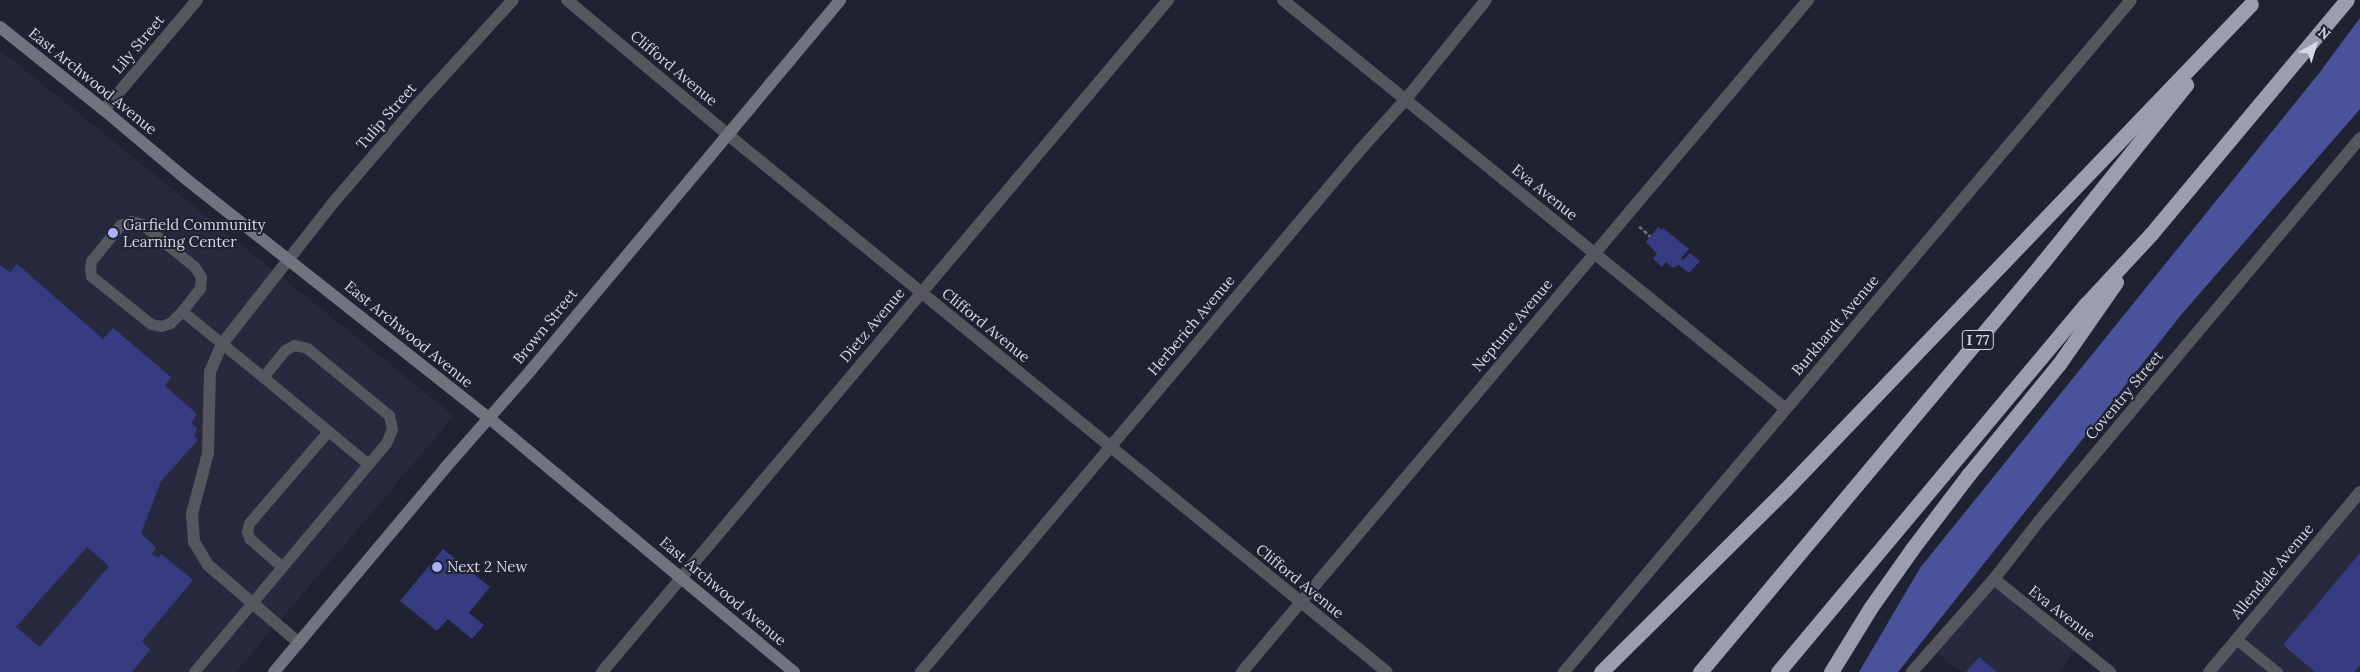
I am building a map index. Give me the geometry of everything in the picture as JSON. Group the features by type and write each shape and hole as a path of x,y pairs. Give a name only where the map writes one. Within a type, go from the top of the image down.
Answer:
{"highway":[{"path":"1778,672 2086,304 2151,234 2347,0"},
{"path":"1601,672 1785,490 2253,2"},
{"name":"I 77","path":"1700,672 2043,262 2253,2"},
{"path":"1831,672 1872,607 1912,549 1969,474 2059,364 2151,234"}],"main road":[{"name":"Brown Street","path":"274,672 840,0"},
{"name":"East Archwood Avenue","path":"0,27 104,110 186,179 489,418 794,672"}],"street":[{"name":"Lily Street","path":"104,110 196,0"},
{"name":"Tulip Street","path":"299,643 208,564 194,542 192,514 208,453 210,372 222,344 288,258 417,105 513,0"},
{"name":"Clifford Avenue","path":"567,0 727,134 1387,672"},
{"name":"Dietz Avenue","path":"602,672 1168,0"},
{"name":"Eva Avenue","path":"1283,0 1786,409"},
{"name":"Herberich Avenue","path":"921,672 1355,156 1406,99 1486,0"},
{"name":"Neptune Avenue","path":"1242,672 1808,0"},
{"name":"Burkhardt Avenue","path":"1564,672 2131,0"},
{"name":"Coventry Street","path":"1912,672 1994,579 2039,521 2360,138"},
{"name":"Allendale Avenue","path":"2209,672 2360,492"},
{"name":"Eva Avenue","path":"1994,579 2110,672"}],"lane":[{"path":"131,221 142,224 195,267 201,277 200,288 182,311 170,323 161,326 151,324 92,276 90,269 91,261 120,225 131,221"},
{"path":"182,311 368,464"},
{"path":"194,672 386,443 392,428 389,415 307,348 294,345 285,350 263,377"},
{"path":"282,567 250,539 247,532 249,522 328,431"},
{"path":"2236,639 2277,672"}],"path":[{"path":"1639,226 1650,236"}],"shaded area":[{"path":"2360,18 2360,109 2181,315 1898,672 1859,672 1920,568 2320,72"},
{"name":"Garfield Community Learning Center","path":"0,50 454,416 236,672 0,672"},
{"path":"2360,492 2360,672 2209,672"},
{"path":"1994,579 2079,647 2058,672 1961,672 1932,648"}],"building":[{"path":"1658,227 1662,230 1663,228 1689,249 1681,258 1683,260 1690,253 1700,261 1689,273 1679,265 1673,268 1666,262 1662,267 1653,259 1657,254 1646,242"},
{"path":"17,264 103,339 113,328 171,377 165,386 197,414 191,423 197,428 194,436 198,440 161,481 141,533 156,548 152,554 158,558 161,554 193,580 142,641 150,650 132,672 0,672 0,265 10,272","holes":["87,547 109,566 40,647 16,627"]},
{"path":"443,549 490,587 469,613 484,625 472,639 448,619 437,631 400,601"},
{"path":"2360,553 2360,665 2354,672 2315,672 2283,645"},
{"path":"1979,657 1997,672 1966,672"}],"place":[{"name":"Garfield Community Learning Center","path":"113,233"},
{"name":"Next 2 New","path":"437,567"}]}
